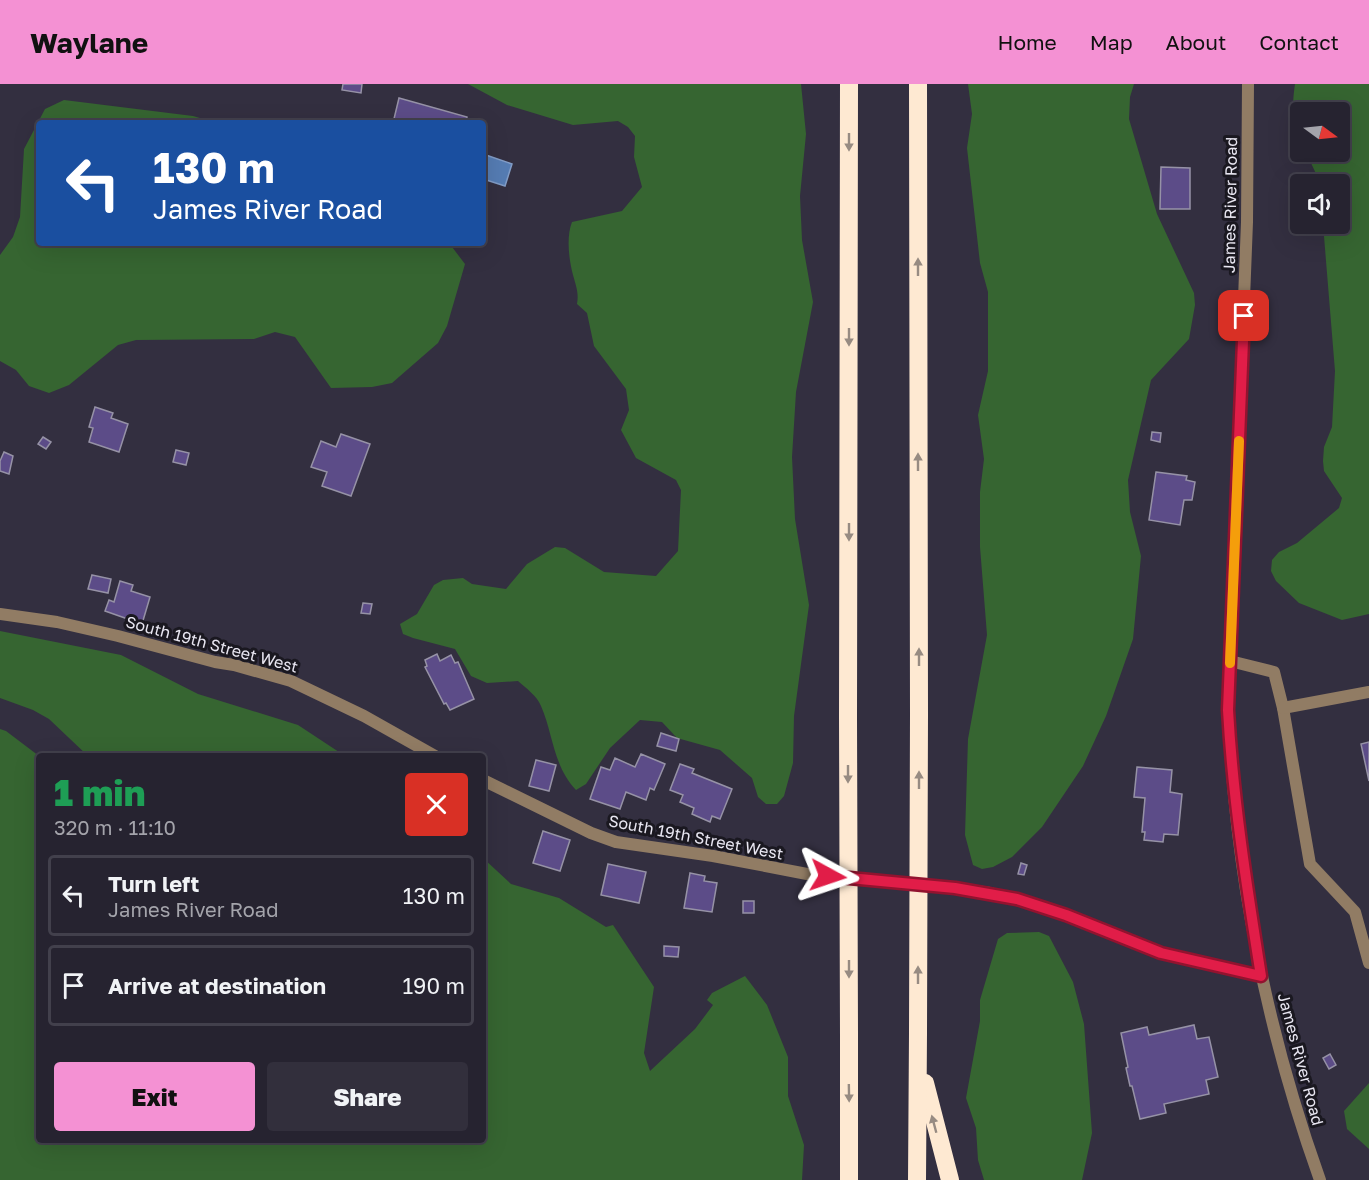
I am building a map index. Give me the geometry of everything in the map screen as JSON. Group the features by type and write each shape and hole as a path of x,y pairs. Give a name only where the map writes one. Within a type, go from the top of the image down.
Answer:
{"highway":[{"path":"849,84 849,1180"},
{"path":"917,1180 918,84"},
{"path":"918,1041 932,1116 950,1180"}],"street":[{"name":"James River Road","path":"1247,86 1247,222 1228,710 1231,764 1240,846 1261,976 1281,1057 1320,1180"},
{"name":"South 19th Street West","path":"0,614 57,622 271,675 319,693 429,753"},
{"path":"1230,662 1274,672 1283,708 1310,864 1355,912 1369,963"},
{"path":"1283,708 1369,692"},
{"name":"South 19th Street West","path":"486,781 591,833 616,842 713,856 807,874 990,893 1042,906 1161,953 1261,976"}],"green space":[{"path":"468,84 801,84 806,134 800,196 802,240 813,302 796,392 792,457 795,519 809,605 794,716 793,763 784,796 777,804 766,804 758,797 752,778 720,750 677,738 662,722 640,720 610,748 586,784 576,790 568,781 558,760 541,706 528,689 518,681 487,683 471,676 455,649 403,634 400,624 417,614 434,585 443,580 463,578 472,584 506,589 527,564 555,547 565,548 604,572 656,576 678,551 681,490 676,480 636,458 621,430 629,410 626,389 594,346 587,313 577,304 577,290 569,256 569,234 572,222 622,211 642,187 634,157 635,136 628,127 618,121 573,125 507,105"},
{"path":"968,84 1134,84 1130,97 1129,119 1157,214 1194,293 1195,305 1189,339 1151,380 1128,480 1130,512 1141,556 1133,639 1106,716 1083,766 1042,827 1012,857 993,867 982,869 973,865 965,835 968,739 987,635 980,547 980,492 984,459 978,415 988,371 988,292 980,263 967,148 972,114"},
{"path":"1295,84 1369,84 1369,614 1342,620 1299,603 1276,581 1271,571 1272,560 1279,552 1297,543 1339,508 1342,498 1324,471 1323,461 1324,447 1332,427 1335,371 1324,234 1350,234 1350,174 1316,174 1311,162 1350,162 1350,102 1293,102"},
{"path":"64,100 193,116 207,120 39,120 45,109"},
{"path":"36,126 36,246 451,246 465,264 447,326 438,343 392,383 372,387 331,388 295,337 275,332 254,339 136,340 118,345 69,385 49,393 29,386 16,370 0,361 0,255 13,237 20,217 24,149"},
{"path":"0,631 121,655 198,694 298,725 340,753 85,753 49,719 33,710 0,698"},
{"path":"0,729 36,754 36,1143 486,1143 486,861 511,884 559,898 606,927 613,925 654,987 644,1053 650,1071 695,1029 713,1005 707,1000 712,993 745,976 767,1005 788,1057 788,1096 804,1145 802,1180 0,1180"},
{"path":"1039,932 1049,936 1073,982 1084,1024 1092,1133 1082,1180 984,1180 978,1160 976,1128 966,1098 980,1021 980,1000 998,939 1007,933"},
{"path":"1369,1083 1369,1149 1347,1129 1344,1111"}],"water":[{"path":"486,155 512,164 505,186 486,180"}],"building":[{"path":"343,84 362,84 361,93 342,90"},
{"path":"399,98 467,117 466,120 394,120"},
{"path":"1161,167 1190,168 1190,209 1160,209"},
{"path":"95,407 113,413 111,418 128,424 119,452 89,442 93,428 89,427"},
{"path":"1152,432 1161,433 1160,442 1151,440"},
{"path":"341,434 370,444 351,496 322,486 327,472 311,467 321,441 336,447"},
{"path":"43,437 51,442 46,449 38,444"},
{"path":"176,450 189,453 186,465 173,462"},
{"path":"4,452 13,456 9,474 0,471 0,461"},
{"path":"1156,472 1187,476 1186,480 1195,482 1192,500 1184,500 1180,525 1149,520"},
{"path":"92,575 111,579 108,593 88,589"},
{"path":"120,581 133,585 131,591 150,597 142,624 105,611 109,600 114,602"},
{"path":"363,603 372,604 370,614 361,613"},
{"path":"437,654 440,661 451,655 455,663 458,662 474,699 450,710 446,703 444,704 425,667 427,666 425,660"},
{"path":"661,733 679,739 676,751 657,746"},
{"path":"1369,742 1369,781 1361,744"},
{"path":"641,754 665,764 654,790 650,788 646,800 626,792 620,809 590,799 601,767 610,770 615,758 635,767"},
{"path":"536,760 556,765 549,791 529,786"},
{"path":"680,764 694,769 692,773 732,789 720,819 712,816 710,822 692,814 694,808 680,802 683,795 670,790"},
{"path":"1137,767 1172,770 1170,792 1182,794 1178,835 1164,834 1163,842 1144,840 1145,832 1142,832 1145,798 1134,797"},
{"path":"543,831 570,840 560,871 533,863"},
{"path":"1021,863 1027,865 1024,875 1018,874"},
{"path":"608,864 646,872 639,903 601,895"},
{"path":"690,873 705,876 704,881 717,883 712,912 684,908"},
{"path":"743,901 754,901 754,913 743,913"},
{"path":"664,946 679,947 678,957 664,956"},
{"path":"1194,1025 1197,1039 1209,1037 1218,1077 1206,1080 1209,1094 1164,1104 1166,1113 1140,1119 1126,1068 1128,1067 1121,1033 1147,1027 1149,1035"},
{"path":"1330,1054 1336,1065 1329,1069 1323,1058"}],"slow traffic":[{"path":"1230,663 1239,441"}],"route":[{"path":"828,876 955,888 1017,899 1042,906 1161,953 1261,976 1240,846 1228,710 1244,316"}]}
